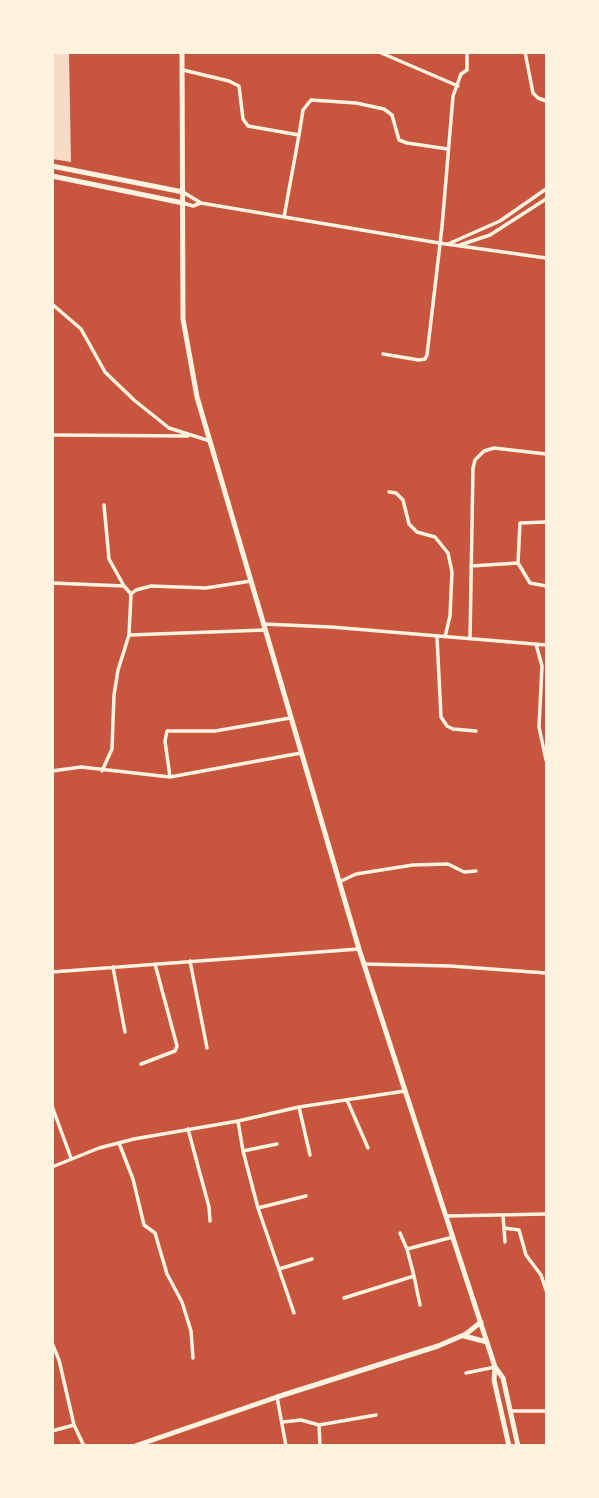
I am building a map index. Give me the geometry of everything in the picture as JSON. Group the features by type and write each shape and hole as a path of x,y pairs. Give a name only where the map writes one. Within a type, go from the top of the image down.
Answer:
{"main road":[{"path":"182,52 184,330 194,382 359,949 495,1367 503,1378 518,1446"},
{"path":"52,166 183,192"},
{"path":"52,176 183,203"},
{"path":"135,1446 438,1346 461,1336 481,1322"},
{"path":"461,1336 487,1342"},
{"path":"495,1367 494,1380 508,1445"}],"street":[{"path":"379,52 458,86"},
{"path":"383,354 425,359 453,96 461,74 467,70 467,52"},
{"path":"526,52 533,93 547,101"},
{"path":"183,70 229,80 239,86 243,119 248,126 299,135"},
{"path":"284,217 303,110 311,100 384,109 392,114 399,140 448,149"},
{"path":"448,244 500,221 547,189"},
{"path":"183,192 201,204"},
{"path":"458,246 490,235 547,199"},
{"path":"183,203 547,258"},
{"path":"52,304 81,330 105,372 134,400 169,428 210,441"},
{"path":"52,435 194,436"},
{"path":"470,639 472,468 475,460 484,451 494,449 547,454"},
{"path":"389,492 400,495 403,500 408,524 417,532 435,537 448,553 452,572 450,616 445,637"},
{"path":"102,771 112,749 114,695 118,670 129,635 131,594 109,559 104,505"},
{"path":"547,522 520,523 517,563 530,583 547,586"},
{"path":"471,566 517,563"},
{"path":"131,594 151,586 206,588 251,582"},
{"path":"52,583 124,586"},
{"path":"129,635 331,626 547,645"},
{"path":"437,637 441,717 447,726 453,729 476,731"},
{"path":"536,644 542,666 539,727 547,760"},
{"path":"170,777 165,741 167,731 215,731 290,718"},
{"path":"52,771 71,767 170,777 301,753"},
{"path":"339,882 356,874 413,865 448,864 464,872 476,871"},
{"path":"52,972 359,949"},
{"path":"190,961 207,1048"},
{"path":"141,1064 175,1051 177,1046 155,964"},
{"path":"364,964 547,973"},
{"path":"113,967 125,1032"},
{"path":"52,1167 119,1143 299,1107 405,1091"},
{"path":"347,1100 368,1148"},
{"path":"52,1106 71,1158"},
{"path":"299,1107 310,1155"},
{"path":"238,1121 258,1208 293,1313"},
{"path":"188,1129 209,1208 209,1221"},
{"path":"119,1143 133,1179 144,1225 155,1233 167,1274 182,1302 191,1331 193,1358"},
{"path":"243,1152 277,1144"},
{"path":"258,1208 306,1196"},
{"path":"447,1216 547,1214"},
{"path":"503,1215 505,1242"},
{"path":"504,1228 519,1230 526,1255 541,1275 547,1290"},
{"path":"400,1233 407,1249 420,1305"},
{"path":"407,1249 453,1237"},
{"path":"279,1269 312,1259"},
{"path":"344,1298 414,1276"},
{"path":"52,1343 59,1360 74,1425 84,1446"},
{"path":"466,1373 495,1367"},
{"path":"277,1397 286,1446"},
{"path":"510,1411 547,1410"},
{"path":"283,1422 301,1420 319,1425 376,1415"},
{"path":"52,1431 74,1425"},
{"path":"319,1425 320,1446"}],"building":[{"path":"52,54 69,54 71,162 52,159"}]}
